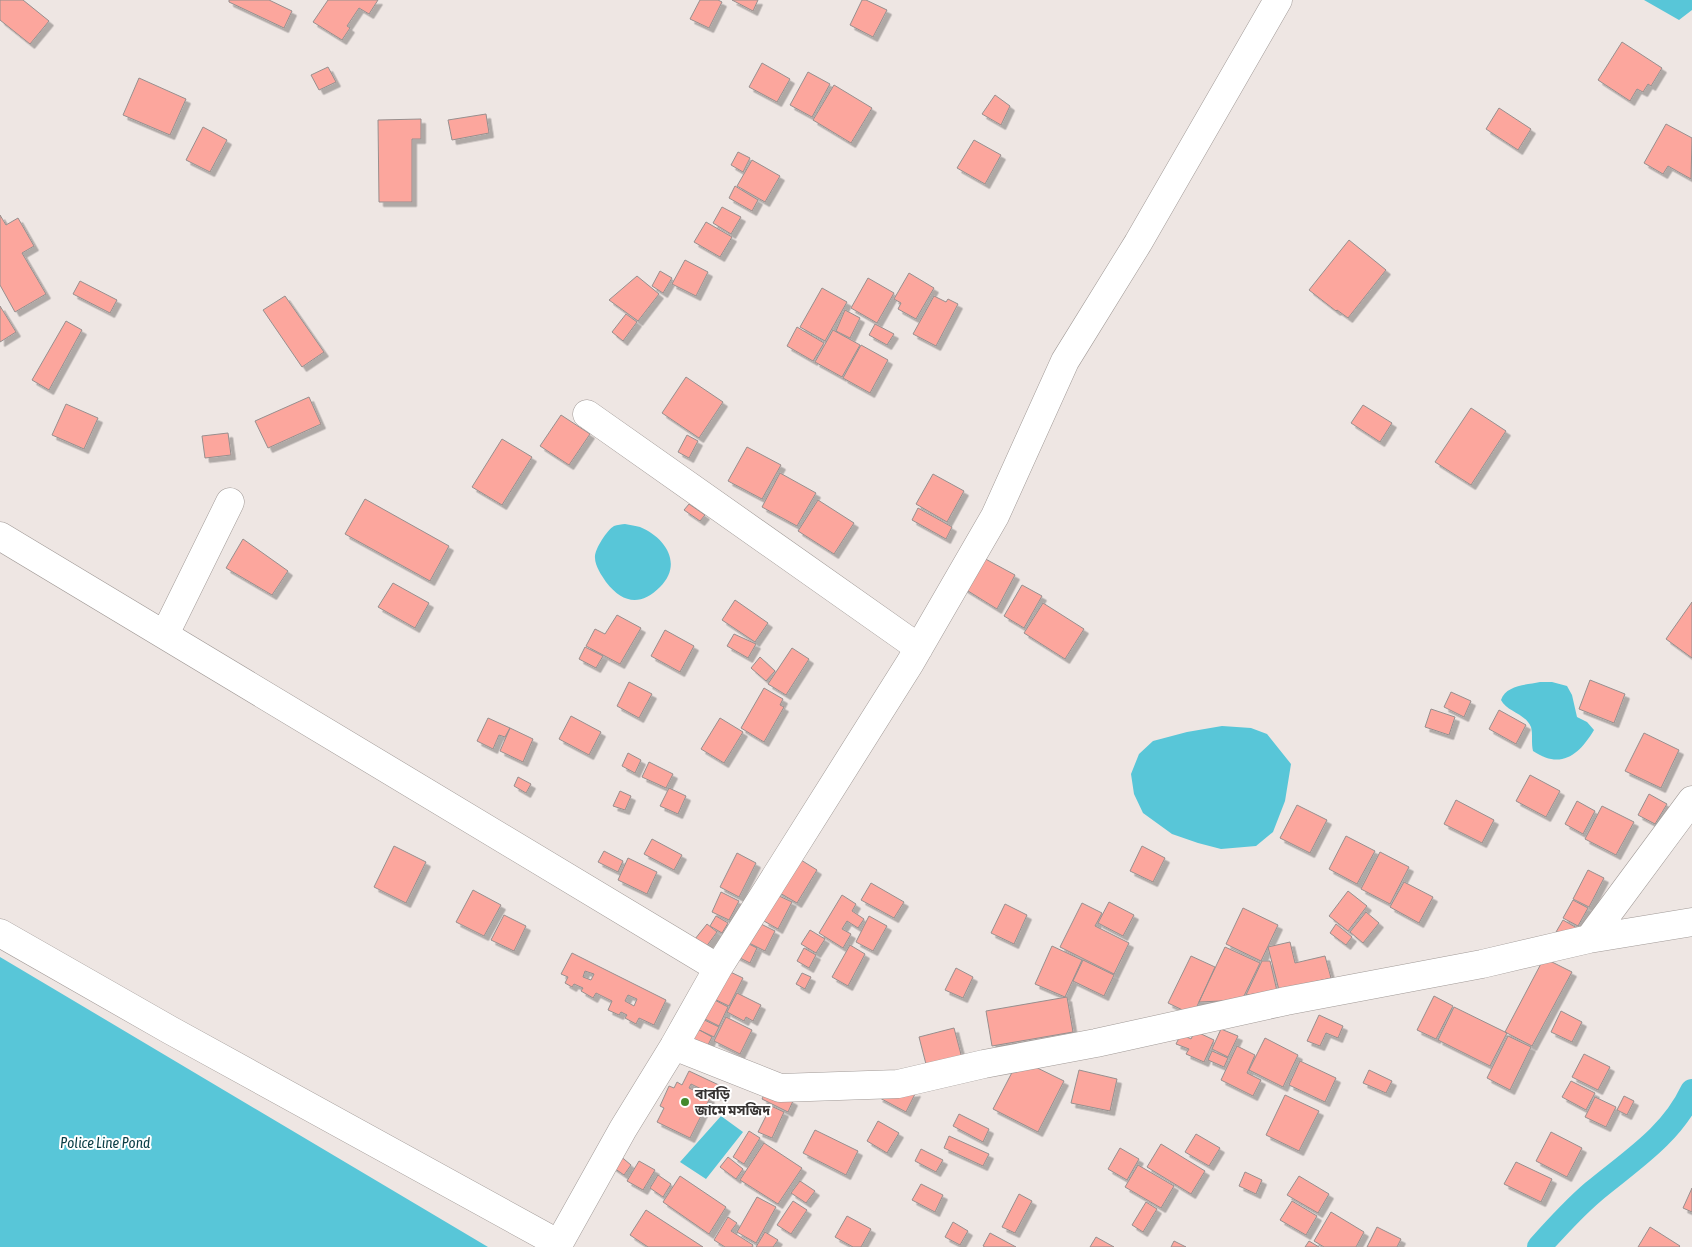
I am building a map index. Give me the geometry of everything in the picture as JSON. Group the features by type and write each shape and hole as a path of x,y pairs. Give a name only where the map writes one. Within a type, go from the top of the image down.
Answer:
{"street":[{"path":"0,933 558,1246 718,968 919,648 995,516 1065,361 1138,243 1278,0"},
{"path":"587,414 919,648"},
{"path":"165,634 230,502"},
{"path":"0,536 718,968"},
{"path":"1589,938 1692,800"},
{"path":"674,1046 780,1088 898,1084 984,1064 1096,1043 1286,1001 1482,964 1589,938 1692,922"}],"water":[{"path":"1644,0 1692,0 1692,10 1679,20"},
{"path":"625,524 640,527 657,538 664,545 671,561 667,578 660,587 639,600 626,598 612,589 597,568 595,561 595,554 608,532 614,526"},
{"path":"1552,682 1567,686 1572,695 1577,717 1587,722 1594,730 1582,746 1568,757 1552,759 1543,757 1533,751 1532,730 1528,722 1507,707 1501,700 1507,691 1523,685"},
{"path":"1222,726 1251,728 1267,734 1291,764 1285,801 1273,832 1256,846 1221,849 1172,834 1143,813 1134,794 1131,774 1139,754 1153,741 1187,732"},
{"name":"Police Line Pond","path":"0,957 488,1247 0,1247"},
{"path":"721,1116 743,1132 706,1179 680,1162"}],"building":[{"path":"0,0 23,0 49,21 30,44 0,20"},
{"path":"229,0 269,0 292,11 284,28 229,2"},
{"path":"328,0 378,0 369,14 359,8 347,26 350,28 342,40 313,22"},
{"path":"700,0 718,0 722,2 709,28 690,19"},
{"path":"732,0 758,0 753,11"},
{"path":"862,0 887,10 873,37 850,25"},
{"path":"1622,42 1662,68 1651,86 1648,84 1643,92 1637,89 1630,101 1598,80"},
{"path":"762,63 790,79 777,102 749,87"},
{"path":"328,67 336,82 319,90 311,75"},
{"path":"808,72 830,84 812,117 790,105"},
{"path":"139,78 186,99 170,135 123,115"},
{"path":"834,85 872,108 851,143 813,120"},
{"path":"995,95 1010,106 1001,125 982,114"},
{"path":"1499,108 1531,129 1518,150 1486,129"},
{"path":"486,114 489,133 452,140 448,120"},
{"path":"421,119 421,139 412,139 412,202 379,202 378,120"},
{"path":"1666,124 1692,138 1691,179 1668,166 1663,174 1644,163"},
{"path":"203,127 227,140 210,172 186,160"},
{"path":"974,140 1001,155 985,184 957,168"},
{"path":"738,152 750,158 743,172 731,165"},
{"path":"752,160 780,176 765,202 737,186"},
{"path":"735,186 758,200 752,211 729,198"},
{"path":"722,207 741,217 731,234 713,223"},
{"path":"0,215 6,225 18,218 34,246 22,253 46,294 15,312 0,285"},
{"path":"706,222 732,237 720,257 694,242"},
{"path":"1349,240 1386,270 1348,318 1309,290"},
{"path":"685,260 708,272 696,296 672,284"},
{"path":"660,271 672,278 663,293 652,286"},
{"path":"909,273 934,288 916,319 898,309 901,303 894,299"},
{"path":"637,276 659,294 638,321 609,300"},
{"path":"868,278 894,293 877,323 851,308"},
{"path":"80,281 117,300 110,313 73,294"},
{"path":"822,288 847,302 825,341 800,327"},
{"path":"285,296 324,352 302,367 263,310"},
{"path":"934,296 946,302 948,299 958,304 936,346 913,334"},
{"path":"0,306 16,332 0,342"},
{"path":"845,310 860,318 850,338 836,331"},
{"path":"626,314 637,322 623,341 612,332"},
{"path":"66,321 82,330 49,390 32,380"},
{"path":"875,324 894,334 887,345 869,335"},
{"path":"797,327 824,343 813,361 787,346"},
{"path":"833,330 860,345 842,377 815,362"},
{"path":"861,345 888,360 870,393 843,378"},
{"path":"686,377 723,402 699,438 662,413"},
{"path":"309,397 321,424 268,448 255,421"},
{"path":"66,404 98,418 84,449 52,435"},
{"path":"1363,405 1392,423 1380,442 1351,423"},
{"path":"1471,408 1506,431 1471,485 1435,462"},
{"path":"561,415 590,434 569,465 540,446"},
{"path":"228,433 231,455 205,458 202,436"},
{"path":"687,435 698,441 689,458 678,452"},
{"path":"502,439 532,457 502,505 472,487"},
{"path":"747,447 781,465 762,499 728,481"},
{"path":"780,473 816,493 797,526 762,507"},
{"path":"933,474 964,491 947,522 916,504"},
{"path":"365,499 449,546 430,581 345,534"},
{"path":"818,500 854,523 834,554 798,531"},
{"path":"689,504 705,515 700,521 684,510"},
{"path":"918,508 952,527 946,539 912,520"},
{"path":"243,539 288,571 272,595 226,568"},
{"path":"980,556 1015,575 997,609 960,586"},
{"path":"393,583 429,603 415,628 378,607"},
{"path":"1022,585 1042,596 1024,628 1004,616"},
{"path":"735,600 768,623 755,642 722,620"},
{"path":"1692,602 1692,658 1666,639"},
{"path":"1043,603 1084,629 1065,659 1024,633"},
{"path":"617,615 641,628 620,664 586,646 595,629 605,634"},
{"path":"665,630 694,646 680,672 651,656"},
{"path":"734,634 756,644 748,658 727,646"},
{"path":"585,647 603,656 596,668 579,659"},
{"path":"792,648 809,659 786,695 768,684"},
{"path":"760,657 775,671 766,681 751,668"},
{"path":"1590,680 1625,694 1614,723 1579,709"},
{"path":"629,682 652,694 639,718 617,706"},
{"path":"764,688 783,699 780,705 784,707 764,742 741,728"},
{"path":"1451,692 1471,701 1464,717 1444,707"},
{"path":"1431,709 1455,717 1449,735 1425,727"},
{"path":"1499,710 1526,725 1516,744 1489,729"},
{"path":"571,716 601,732 589,755 559,739"},
{"path":"488,718 510,728 505,737 499,735 493,749 477,741"},
{"path":"720,718 743,732 724,763 701,749"},
{"path":"510,728 533,739 523,762 500,751"},
{"path":"1644,733 1679,750 1661,788 1625,771"},
{"path":"628,753 641,760 635,773 622,766"},
{"path":"649,762 673,774 666,788 642,777"},
{"path":"1530,775 1560,791 1546,817 1516,801"},
{"path":"518,777 531,784 526,793 514,786"},
{"path":"669,788 686,796 678,814 660,806"},
{"path":"620,791 631,796 625,810 613,806"},
{"path":"1649,794 1667,804 1655,824 1638,815"},
{"path":"1456,800 1494,820 1482,843 1444,824"},
{"path":"1577,801 1595,811 1583,834 1565,824"},
{"path":"1297,805 1327,820 1310,853 1280,838"},
{"path":"1602,806 1634,822 1616,855 1585,839"},
{"path":"1346,836 1375,851 1357,884 1329,869"},
{"path":"652,839 682,855 674,870 644,854"},
{"path":"394,846 426,862 406,903 374,887"},
{"path":"1142,846 1165,858 1153,882 1130,871"},
{"path":"604,851 623,861 618,872 598,862"},
{"path":"1380,852 1409,867 1390,904 1361,889"},
{"path":"737,853 756,863 739,897 720,887"},
{"path":"793,855 817,870 797,903 773,889"},
{"path":"628,858 657,872 647,894 618,880"},
{"path":"1588,870 1604,878 1589,907 1573,899"},
{"path":"1404,882 1433,897 1419,923 1390,907"},
{"path":"871,883 904,902 894,918 861,900"},
{"path":"473,890 501,905 484,936 456,922"},
{"path":"1348,891 1367,906 1348,931 1329,916"},
{"path":"721,892 739,901 729,920 712,912"},
{"path":"777,895 792,902 778,929 764,921"},
{"path":"842,895 856,904 852,911 864,919 858,928 847,921 842,929 851,934 843,948 819,933"},
{"path":"1573,900 1588,908 1578,926 1563,918"},
{"path":"1109,902 1134,915 1123,936 1098,923"},
{"path":"1082,903 1102,913 1095,926 1129,943 1114,974 1060,947"},
{"path":"1005,904 1027,915 1014,944 991,933"},
{"path":"1243,908 1278,925 1261,961 1226,944"},
{"path":"1366,912 1379,923 1363,943 1350,932"},
{"path":"504,915 526,926 514,951 491,940"},
{"path":"716,916 728,923 722,933 710,926"},
{"path":"869,916 887,926 873,951 856,942"},
{"path":"1563,920 1577,928 1575,932 1556,932"},
{"path":"757,922 775,931 765,951 747,942"},
{"path":"707,924 717,932 706,947 695,939"},
{"path":"1336,924 1352,937 1346,945 1330,933"},
{"path":"810,930 825,939 816,953 801,944"},
{"path":"741,940 757,948 750,963 734,955"},
{"path":"1290,942 1295,963 1325,956 1331,978 1279,990 1268,947"},
{"path":"850,945 865,954 848,986 832,977"},
{"path":"1052,946 1082,960 1065,997 1035,984"},
{"path":"1225,947 1260,963 1242,1000 1199,1002"},
{"path":"804,948 816,955 809,968 797,961"},
{"path":"572,953 666,1000 654,1025 639,1018 636,1024 625,1018 627,1015 621,1012 619,1015 608,1010 612,1001 596,993 593,998 581,991 583,988 574,984 572,987 565,983 568,977 561,974","holes":["585,971 594,974 591,980 583,977","628,995 637,999 634,1006 625,1001"]},
{"path":"1191,956 1215,967 1193,1015 1168,1003"},
{"path":"1544,958 1572,972 1532,1046 1505,1032"},
{"path":"1083,960 1114,975 1104,996 1073,981"},
{"path":"1262,961 1270,961 1277,991 1246,995"},
{"path":"956,968 973,977 963,998 945,990"},
{"path":"724,969 743,978 729,1006 710,997"},
{"path":"802,973 811,977 805,989 796,984"},
{"path":"737,993 761,1005 753,1021 746,1017 744,1021 727,1012"},
{"path":"707,996 728,1007 719,1026 697,1015"},
{"path":"1434,996 1453,1006 1436,1039 1417,1030"},
{"path":"1067,997 1073,1032 992,1046 986,1011"},
{"path":"1454,1007 1507,1033 1490,1066 1438,1040"},
{"path":"1561,1011 1582,1022 1572,1042 1551,1032"},
{"path":"1319,1015 1343,1026 1338,1038 1326,1033 1320,1046 1307,1041"},
{"path":"696,1016 719,1027 714,1037 691,1026"},
{"path":"726,1017 752,1030 740,1054 714,1041"},
{"path":"694,1027 712,1037 706,1049 688,1039"},
{"path":"954,1028 963,1062 928,1072 919,1037"},
{"path":"1221,1029 1238,1036 1228,1057 1212,1049"},
{"path":"1195,1031 1214,1040 1204,1062 1186,1054 1189,1049 1176,1044 1181,1034 1191,1039"},
{"path":"1508,1036 1531,1047 1510,1090 1487,1078"},
{"path":"1265,1038 1298,1055 1283,1087 1249,1070"},
{"path":"1237,1046 1255,1055 1247,1073 1261,1080 1253,1096 1221,1080"},
{"path":"1212,1051 1228,1058 1224,1067 1208,1060"},
{"path":"1584,1054 1610,1067 1598,1090 1572,1077"},
{"path":"1019,1059 1064,1081 1038,1132 993,1109"},
{"path":"1300,1061 1336,1078 1325,1102 1289,1085"},
{"path":"1079,1070 1117,1079 1110,1111 1071,1103"},
{"path":"1369,1070 1392,1081 1386,1093 1363,1083"},
{"name":"বাবড়ি জামে মসজিদ","path":"689,1071 721,1086 716,1096 691,1084 689,1088 710,1098 690,1138 657,1122 664,1108 660,1106 669,1086 674,1088 677,1082 682,1085"},
{"path":"1571,1081 1595,1093 1586,1110 1562,1097"},
{"path":"768,1087 793,1101 788,1112 762,1099"},
{"path":"916,1092 906,1112 878,1097"},
{"path":"1285,1095 1319,1111 1299,1151 1266,1135"},
{"path":"1624,1096 1634,1101 1627,1115 1617,1110"},
{"path":"1595,1097 1616,1107 1606,1127 1585,1117"},
{"path":"771,1106 784,1112 772,1138 758,1132"},
{"path":"959,1114 989,1129 983,1142 953,1126"},
{"path":"878,1121 899,1133 887,1153 867,1141"},
{"path":"815,1130 858,1151 846,1175 803,1153"},
{"path":"749,1131 760,1138 744,1164 733,1157"},
{"path":"1551,1132 1582,1148 1567,1177 1536,1161"},
{"path":"1196,1134 1220,1148 1209,1166 1185,1152"},
{"path":"949,1136 989,1154 983,1166 944,1148"},
{"path":"764,1143 802,1168 778,1204 740,1180"},
{"path":"1161,1144 1205,1171 1191,1194 1147,1167"},
{"path":"1120,1148 1139,1159 1127,1180 1108,1169"},
{"path":"921,1149 943,1160 936,1172 915,1161"},
{"path":"619,1155 631,1165 624,1175 611,1166"},
{"path":"728,1157 743,1169 736,1179 720,1167"},
{"path":"639,1161 655,1170 643,1190 627,1181"},
{"path":"1516,1162 1552,1179 1541,1202 1504,1184"},
{"path":"1138,1165 1174,1186 1161,1208 1125,1187"},
{"path":"1245,1172 1262,1180 1256,1194 1239,1186"},
{"path":"658,1175 671,1184 663,1197 650,1188"},
{"path":"680,1176 726,1207 709,1234 663,1202"},
{"path":"1299,1176 1329,1194 1318,1213 1287,1195"},
{"path":"800,1181 815,1191 806,1203 791,1193"},
{"path":"921,1184 943,1195 935,1212 912,1200"},
{"path":"1692,1188 1692,1212 1683,1208"},
{"path":"1019,1194 1032,1201 1015,1233 1002,1227"},
{"path":"757,1197 776,1207 756,1243 737,1232"},
{"path":"793,1201 807,1210 791,1234 777,1225"},
{"path":"1292,1201 1317,1216 1306,1235 1280,1220"},
{"path":"1146,1202 1157,1209 1143,1232 1132,1225"},
{"path":"646,1210 703,1247 648,1247 630,1235"},
{"path":"1331,1212 1364,1232 1356,1247 1324,1247 1314,1241"},
{"path":"847,1216 871,1229 861,1247 853,1247 835,1237"},
{"path":"728,1217 737,1223 731,1231 753,1245 752,1247 725,1247 714,1240"},
{"path":"953,1222 968,1231 960,1245 945,1237"},
{"path":"1377,1227 1401,1239 1397,1247 1367,1247"},
{"path":"1650,1227 1680,1246 1638,1247"},
{"path":"765,1232 778,1240 773,1247 756,1247"},
{"path":"990,1233 1016,1247 983,1246"},
{"path":"1096,1237 1114,1247 1090,1247"},
{"path":"1174,1241 1186,1247 1171,1247"},
{"path":"1309,1241 1319,1247 1305,1247"}],"waterway":[{"path":"1539,1247 1586,1198 1661,1135 1683,1107 1692,1091"}],"place":[{"name":"বাবড়ি জামে মসজিদ","path":"685,1102"}]}
